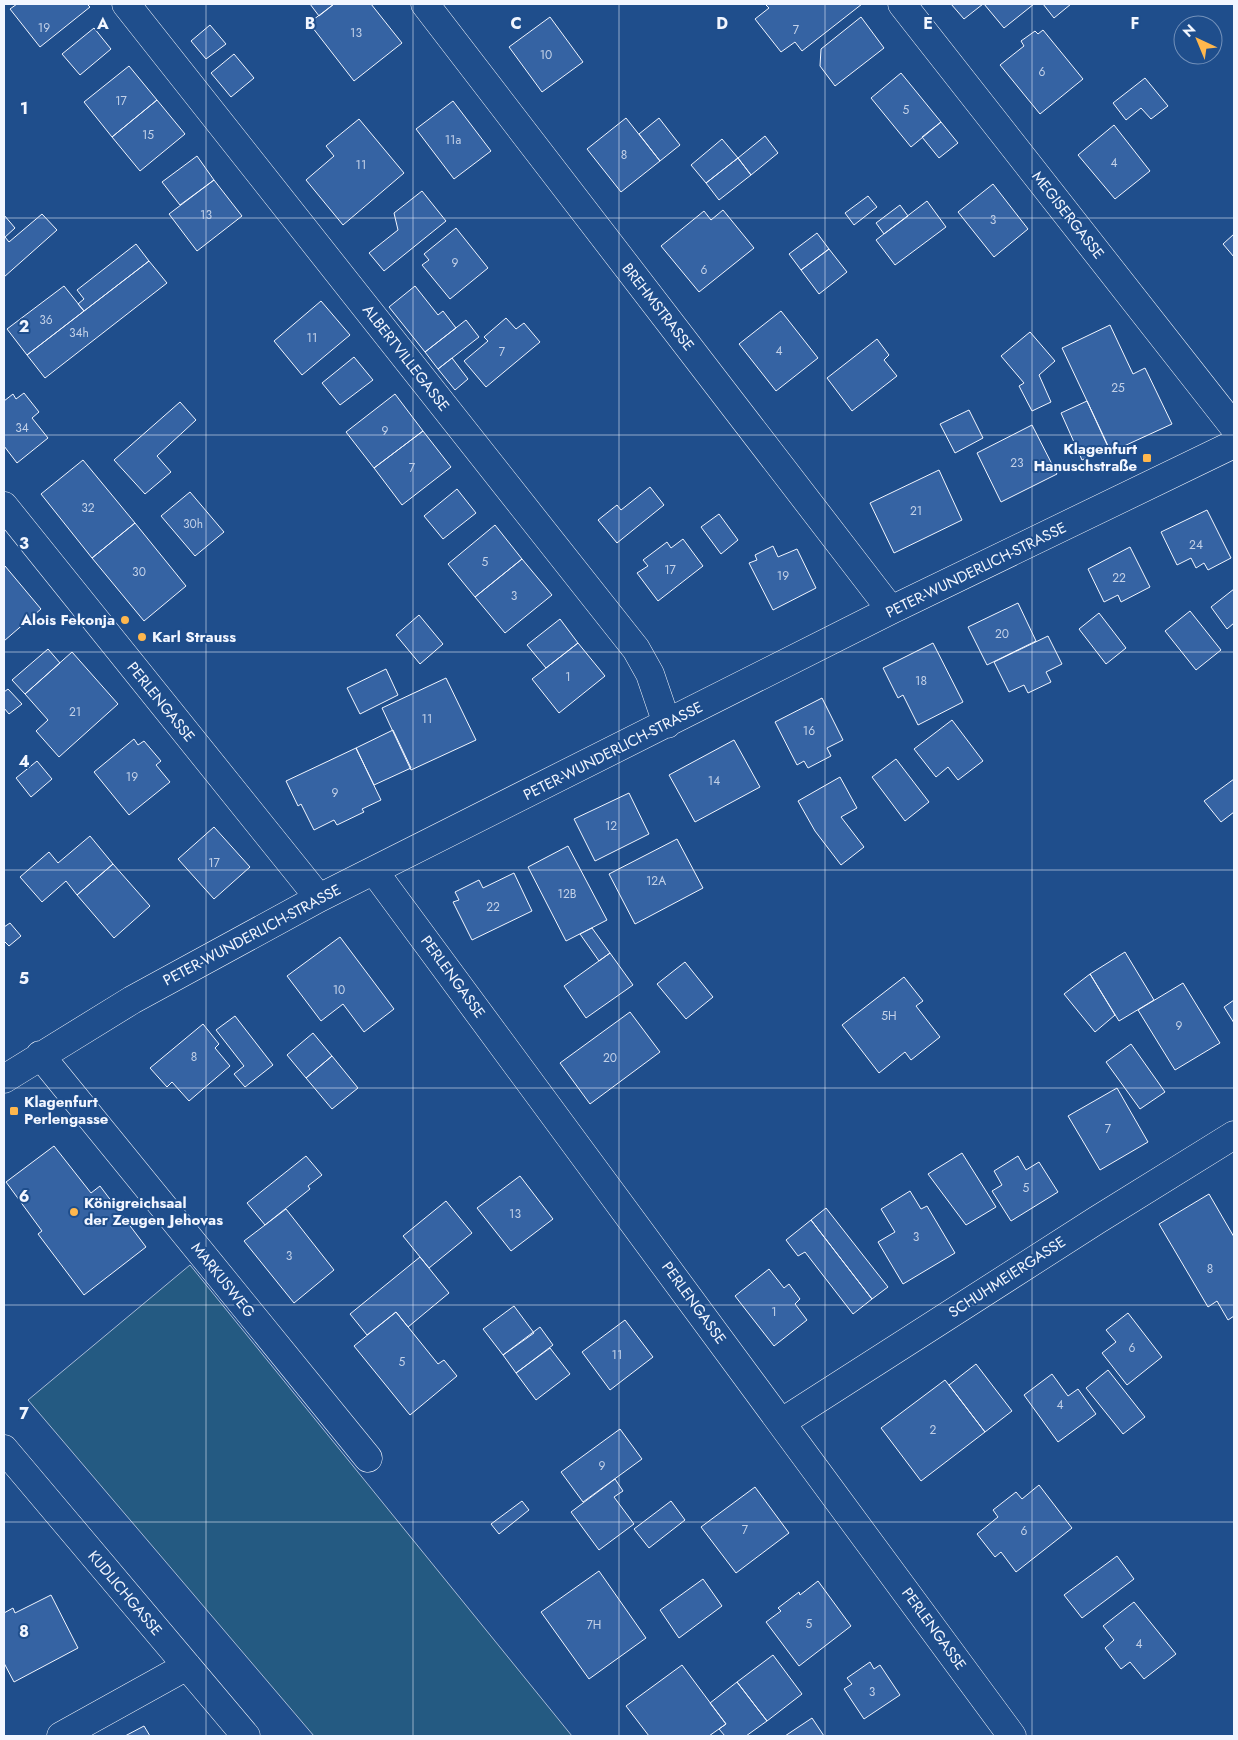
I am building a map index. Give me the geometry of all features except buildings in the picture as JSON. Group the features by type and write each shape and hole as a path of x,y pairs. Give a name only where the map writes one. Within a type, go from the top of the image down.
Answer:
{"street":[{"name":"ALBERTVILLEGASSE","path":"126,4 636,649 650,674 667,724"},
{"name":"BREHMSTRASSE","path":"425,4 891,610"},
{"name":"MEGISERGASSE","path":"902,4 1234,427"},
{"name":"PETER-WUNDERLICH-STRASSE","path":"4,1079 40,1055 132,1000 319,898 891,610 1234,444"},
{"name":"PERLENGASSE","path":"4,506 319,898"},
{"name":"PERLENGASSE","path":"374,871 1012,1736"},
{"name":"MARKUSWEG","path":"40,1055 368,1458"},
{"name":"SCHUHMEIERGASSE","path":"782,1422 1088,1225 1234,1135"},
{"name":"KUDLICHGASSE","path":"4,1449 246,1736"},
{"path":"61,1736 187,1666"}],"shaded area":[{"path":"190,1265 572,1736 314,1736 28,1400"}],"place":[{"name":"Klagenfurt Hanuschstraße","path":"1147,458"},
{"name":"Alois Fekonja","path":"125,620"},
{"name":"Karl Strauss","path":"142,637"},
{"name":"Klagenfurt Perlengasse","path":"14,1111"},
{"name":"Königreichsaal der Zeugen Jehovas","path":"74,1212"}]}
